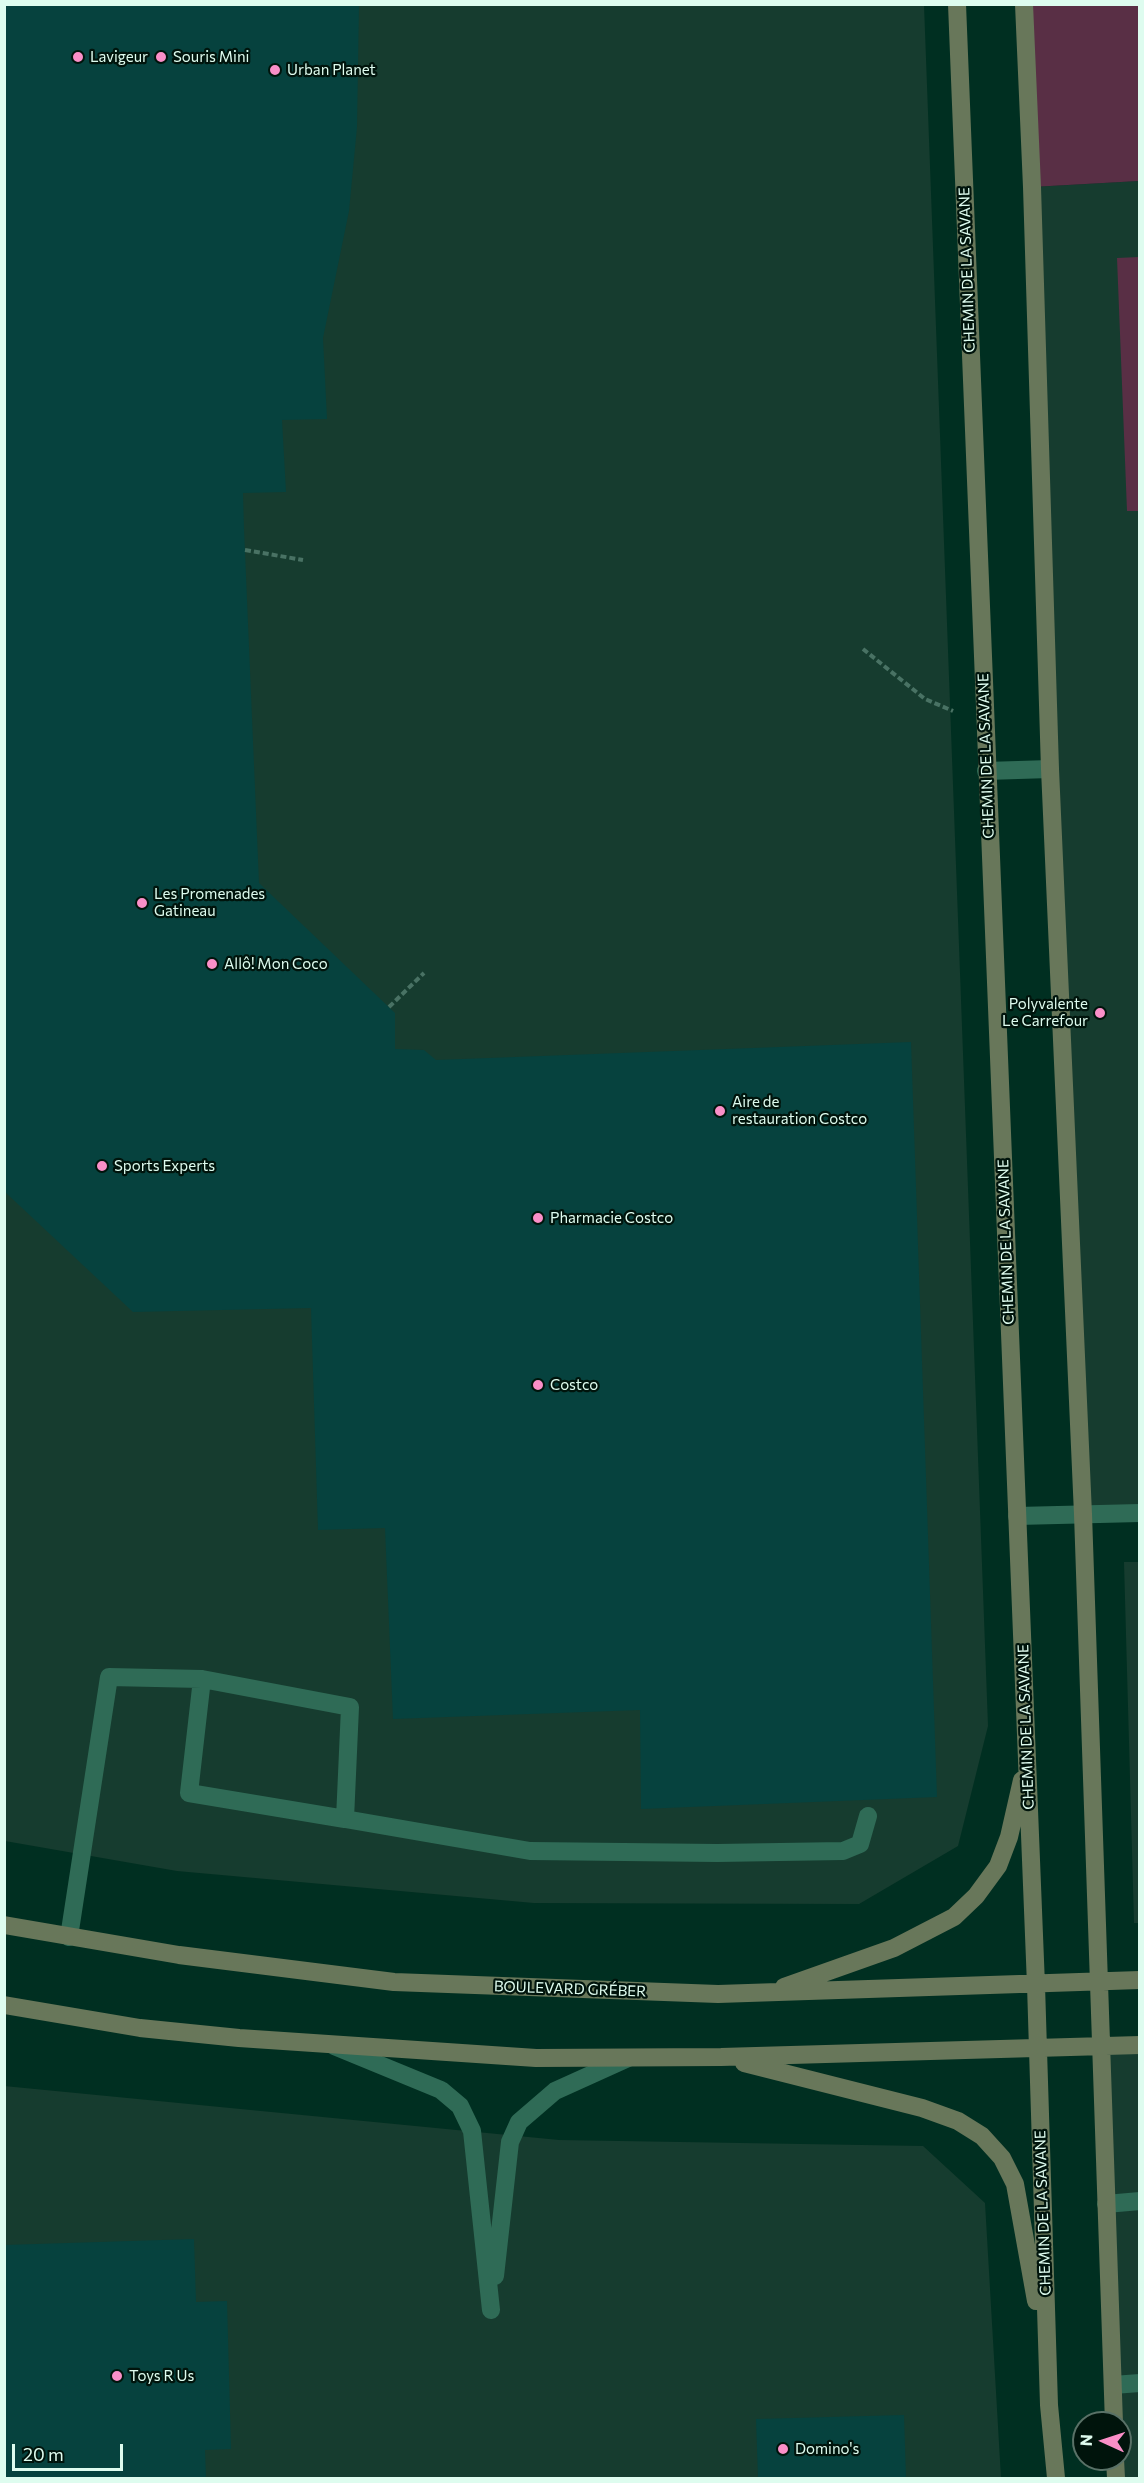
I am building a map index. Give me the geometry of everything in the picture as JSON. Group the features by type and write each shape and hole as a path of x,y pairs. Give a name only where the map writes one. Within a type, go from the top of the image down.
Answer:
{"street":[{"name":"CHEMIN DE LA SAVANE","path":"957,4 1036,1985 1049,2405 1056,2478"},
{"path":"1024,4 1050,769 1083,1514 1114,2411"},
{"path":"986,771 1050,769"},
{"path":"1017,1516 1140,1513"},
{"path":"69,1938 109,1677 202,1679 350,1707 345,1819"},
{"path":"202,1679 189,1793 530,1851 717,1853 843,1851 860,1844 868,1816"},
{"path":"768,1992 894,1948 954,1917 976,1896 998,1866 1009,1837 1027,1757"},
{"name":"BOULEVARD GRÉBER","path":"4,1925 69,1938 179,1955 394,1982 610,1992 718,1994 1140,1980"},
{"path":"4,2005 140,2028 334,2046 536,2058 721,2057 1140,2045"},
{"path":"334,2046 441,2090 460,2106 472,2131 491,2310 510,2142 519,2122 555,2091 628,2058"},
{"path":"721,2057 922,2108 958,2121 982,2136 1002,2158 1015,2184 1032,2271 1049,2405"},
{"path":"1106,2204 1140,2201"},
{"path":"1113,2385 1140,2383"}],"path":[{"path":"245,550 303,560"},
{"path":"864,649 926,699 953,711"},
{"path":"389,1007 424,973"}],"shaded area":[{"name":"Les Promenades Gatineau","path":"4,5 924,5 988,1726 958,1846 859,1904 534,1903 177,1871 5,1841"},
{"path":"1025,5 1139,5 1139,181 1032,187"},
{"name":"Polyvalente Le Carrefour","path":"1139,181 1139,1513 1083,1514 1032,187"},
{"path":"1139,257 1139,511 1127,511 1117,258"},
{"path":"1124,1562 1140,1562 1139,1923 1134,1923"},
{"path":"1139,2045 1139,2478 1116,2478 1117,2471 1132,2471 1132,2411 1119,2411 1100,2047"},
{"path":"4,2086 559,2140 923,2146 985,2203 1001,2478 5,2478"}],"building":[{"name":"Les Promenades Gatineau","path":"4,4 359,4 357,127 349,211 323,338 327,419 282,420 286,492 243,493 244,529 259,883 395,1013 395,1049 424,1050 436,1060 911,1042 937,1797 641,1809 640,1710 393,1719 385,1528 318,1530 311,1308 133,1312 4,1191"},
{"name":"Toys R Us","path":"194,2239 196,2302 227,2301 231,2449 205,2450 206,2478 4,2478 4,2245"},
{"path":"904,2415 906,2478 758,2478 756,2419"}],"place":[{"name":"Lavigeur","path":"78,57"},
{"name":"Souris Mini","path":"161,57"},
{"name":"Urban Planet","path":"275,70"},
{"name":"Les Promenades Gatineau","path":"142,903"},
{"name":"Allô! Mon Coco","path":"212,964"},
{"name":"Polyvalente Le Carrefour","path":"1100,1013"},
{"name":"Aire de restauration Costco","path":"720,1111"},
{"name":"Sports Experts","path":"102,1166"},
{"name":"Pharmacie Costco","path":"538,1218"},
{"name":"Costco","path":"538,1385"},
{"name":"Toys R Us","path":"117,2376"},
{"name":"Domino's","path":"783,2449"}]}
